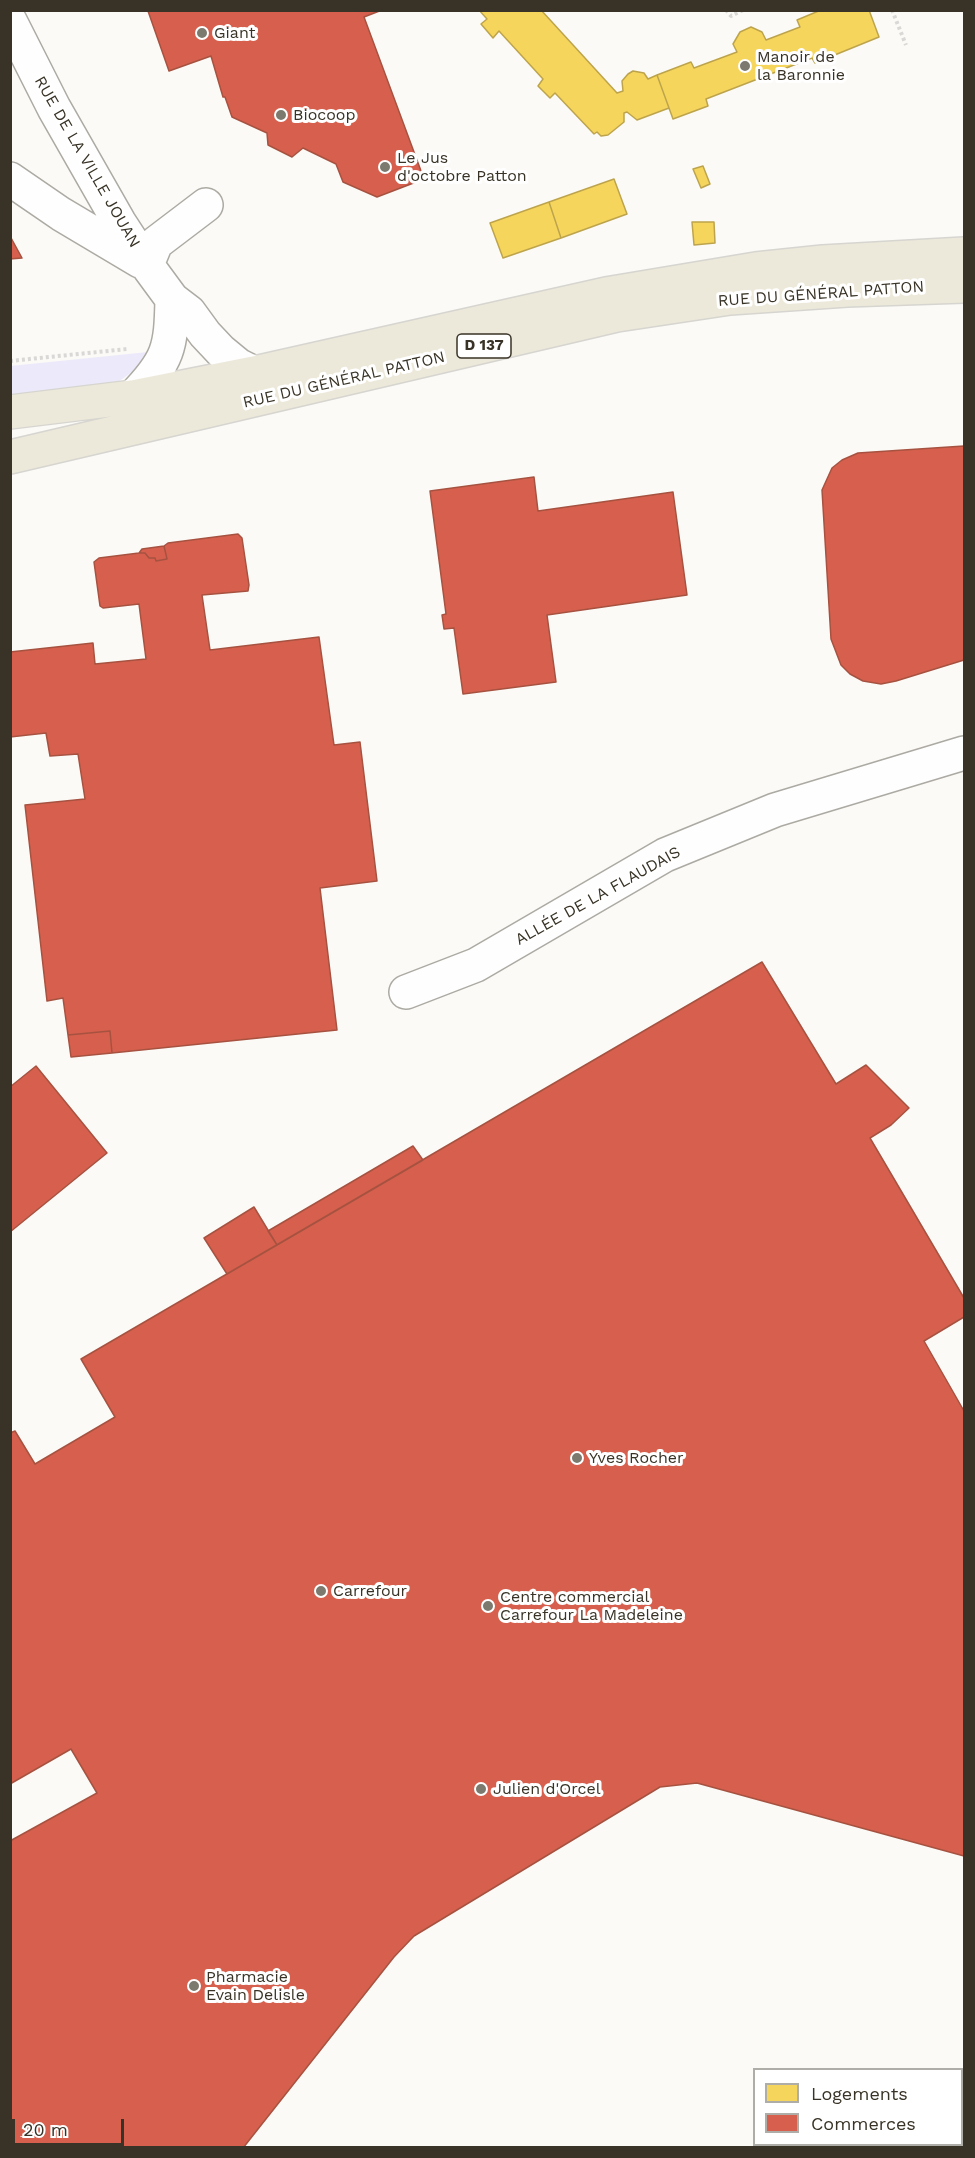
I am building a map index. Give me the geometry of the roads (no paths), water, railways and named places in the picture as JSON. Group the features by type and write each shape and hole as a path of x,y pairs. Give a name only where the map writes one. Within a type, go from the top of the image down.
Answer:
{"main road":[{"name":"RUE DU GÉNÉRAL PATTON","path":"10,412 133,397 254,373 606,294 756,269 823,262 964,254"},
{"name":"RUE DU GÉNÉRAL PATTON","path":"10,457 617,315 730,298 847,290 964,286"}],"street":[{"name":"RUE DE LA VILLE JOUAN","path":"10,21 54,108 119,222 147,265 172,299 189,312 221,351 238,365 254,373"},
{"path":"10,180 61,214 147,265 156,243 206,205"},
{"path":"133,397 149,381 169,346 172,299"},
{"name":"ALLÉE DE LA FLAUDAIS","path":"406,992 476,965 665,855 775,810 964,753"}],"place":[{"name":"Giant","path":"202,33"},
{"name":"Manoir de la Baronnie","path":"745,66"},
{"name":"Biocoop","path":"281,115"},
{"name":"Le Jus d'octobre Patton","path":"385,167"},
{"name":"Yves Rocher","path":"577,1458"},
{"name":"Carrefour","path":"321,1591"},
{"name":"Centre commercial Carrefour La Madeleine","path":"488,1606"},
{"name":"Julien d'Orcel","path":"481,1789"},
{"name":"Pharmacie Evain Delisle","path":"194,1986"}]}
